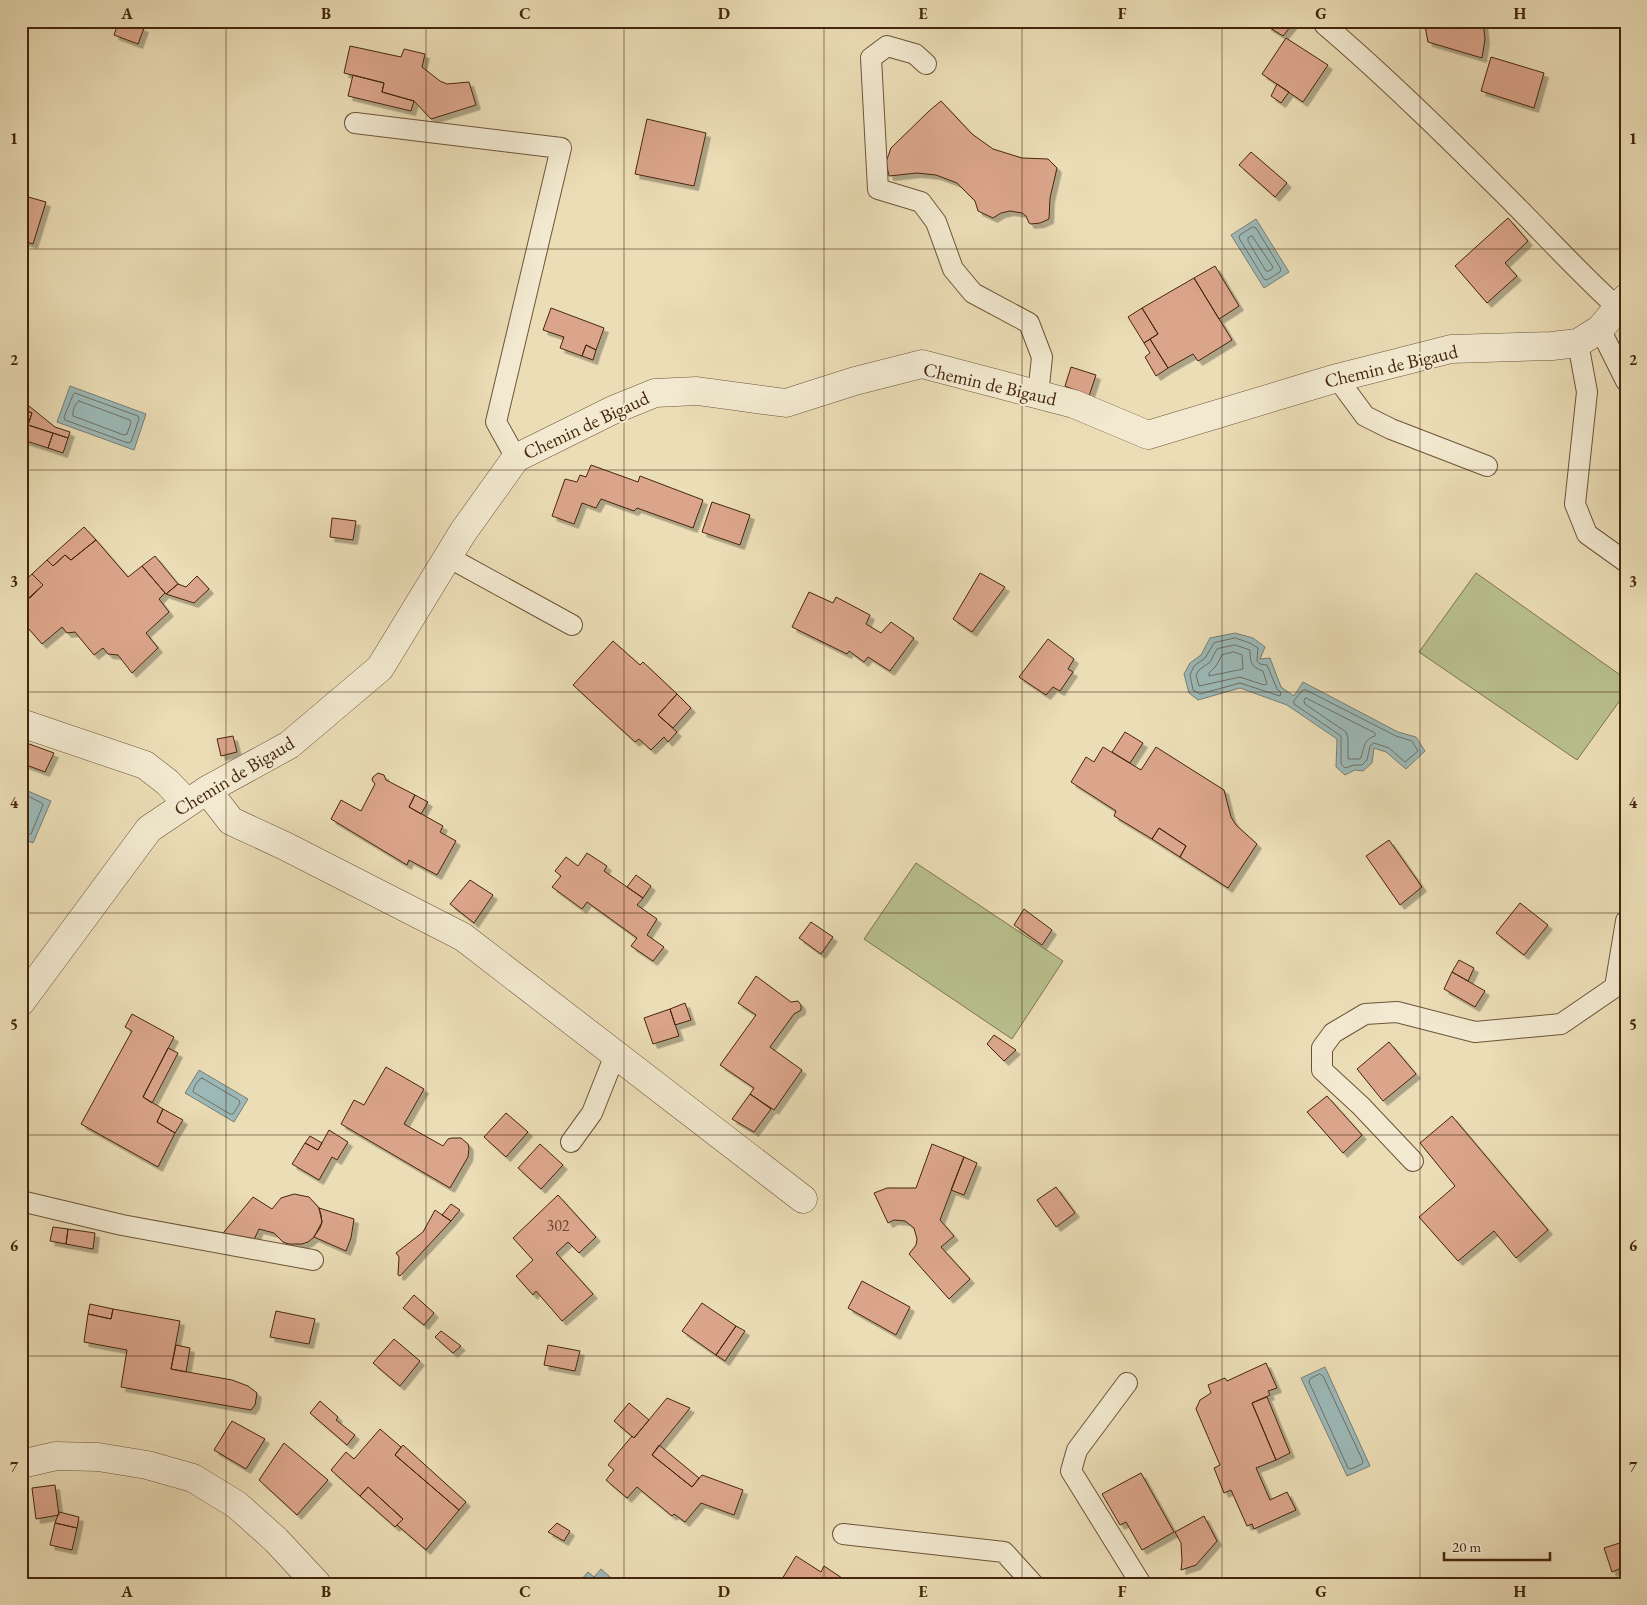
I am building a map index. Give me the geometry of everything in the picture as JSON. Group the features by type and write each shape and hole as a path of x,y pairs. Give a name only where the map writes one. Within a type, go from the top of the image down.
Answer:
{"street":[{"path":"1589,336 1622,303"},
{"name":"Chemin de Bigaud","path":"21,1002 150,829 197,797 289,745 380,668 463,532 516,458 613,410 655,392 697,391 786,403 855,381 922,364 1074,404 1148,434 1337,378 1451,349 1552,346 1589,336"},
{"path":"21,723 145,765 167,782 197,797 230,821 285,846 463,937 803,1199"},
{"path":"21,1464 56,1456 98,1457 147,1465 193,1478 237,1505 276,1540 317,1584"}],"lane":[{"path":"1325,25 1377,70 1495,184 1586,279 1622,303"},
{"path":"926,64 914,54 887,46 871,58 878,189 921,202 936,222 953,269 973,293 1029,323 1042,356 1038,395"},
{"path":"356,123 561,148 496,422 516,458"},
{"path":"1589,336 1626,381"},
{"path":"1589,336 1587,392 1575,504 1587,534 1626,562"},
{"path":"1337,378 1365,416 1392,429 1487,466"},
{"path":"448,557 572,625"},
{"path":"1413,1161 1361,1106 1322,1070 1322,1048 1333,1033 1365,1014 1397,1012 1475,1032 1561,1024 1615,987 1626,921"},
{"path":"571,1142 592,1113 615,1055"},
{"path":"21,1201 122,1225 313,1260"},
{"path":"1127,1383 1078,1450 1071,1471 1141,1584"},
{"path":"843,1534 1004,1552 1032,1584"}],"green space":[{"path":"1476,573 1626,679 1626,692 1577,760 1419,652"},
{"path":"916,863 1063,961 1012,1039 864,939"}],"water":[{"path":"1256,219 1289,272 1264,288 1231,235"},
{"path":"70,386 146,414 134,450 57,422"},
{"path":"1235,633 1253,638 1265,647 1260,659 1270,658 1281,687 1294,696 1303,682 1398,732 1416,737 1425,751 1406,769 1386,752 1374,748 1372,763 1363,771 1355,770 1345,775 1336,767 1337,739 1287,705 1240,688 1198,700 1189,693 1184,674 1190,663 1201,655 1210,638"},
{"path":"21,788 51,801 33,843 21,838"},
{"path":"199,1070 248,1099 234,1122 185,1093"},
{"path":"1325,1367 1370,1466 1347,1476 1301,1378"},
{"path":"601,1569 618,1584 585,1584 581,1580 588,1572 594,1577"}],"building":[{"path":"119,21 127,21 144,28 138,44 114,35"},
{"path":"1267,21 1295,21 1283,36 1267,26"},
{"path":"1424,21 1483,21 1485,39 1482,58 1428,42"},
{"path":"1286,38 1328,65 1303,102 1262,74"},
{"path":"350,46 401,57 404,49 425,54 422,67 440,81 447,84 469,82 476,105 431,119 414,101 382,92 384,83 344,73"},
{"path":"1491,57 1544,73 1534,108 1481,91"},
{"path":"353,75 384,83 382,92 414,101 411,111 348,96"},
{"path":"1277,84 1289,92 1281,103 1271,96"},
{"path":"941,101 972,134 993,149 1022,158 1048,159 1057,168 1050,198 1049,219 1031,224 1022,213 1010,211 1001,213 993,218 978,211 975,201 957,183 936,175 917,173 889,176 886,162 891,148"},
{"path":"647,119 706,133 694,186 635,174"},
{"path":"1251,152 1287,183 1275,197 1239,165"},
{"path":"21,195 46,202 33,244 21,240"},
{"path":"1508,218 1528,241 1505,263 1517,276 1487,303 1455,266"},
{"path":"1215,266 1239,306 1219,319 1194,278"},
{"path":"1194,278 1232,340 1198,361 1193,354 1168,368 1150,339 1158,334 1142,308"},
{"path":"551,308 604,328 596,350 586,345 582,356 560,348 564,337 543,330"},
{"path":"1142,308 1158,334 1144,343 1128,317"},
{"path":"1150,339 1168,368 1156,376 1145,357 1150,353 1144,343"},
{"path":"586,345 596,350 593,360 582,356"},
{"path":"1071,367 1096,375 1089,396 1065,386"},
{"path":"24,402 55,427 70,432 68,438 28,425 32,413 22,409"},
{"path":"22,409 32,413 23,440 21,439"},
{"path":"28,425 53,433 48,448 23,440"},
{"path":"53,433 68,438 63,453 48,448"},
{"path":"591,465 638,482 640,476 703,500 693,528 637,508 634,511 601,499 596,508 582,503 574,524 552,516 565,479 577,482 580,475 586,477"},
{"path":"712,502 750,515 740,545 702,532"},
{"path":"332,518 356,521 353,540 330,537"},
{"path":"84,527 96,540 71,560 65,555 53,566 47,560"},
{"path":"96,540 128,577 142,566 165,593 159,599 169,612 146,633 158,648 132,673 118,655 108,654 103,648 94,655 75,632 67,633 62,627 42,644 21,620 21,605 43,585 32,574 47,560 53,566 65,555 71,560"},
{"path":"155,556 178,584 166,594 142,566"},
{"path":"980,573 1005,587 972,632 953,619"},
{"path":"32,574 43,585 30,598 21,598 21,584"},
{"path":"197,576 209,589 194,603 166,594 178,584 186,587"},
{"path":"809,592 833,603 836,597 870,615 866,624 881,633 891,622 914,638 890,671 868,657 864,662 849,651 847,654 792,627"},
{"path":"1048,639 1074,659 1068,669 1073,672 1060,691 1053,687 1046,695 1019,677"},
{"path":"613,641 640,665 643,662 677,694 658,715 677,732 668,742 664,737 651,750 639,739 635,742 573,685"},
{"path":"677,694 691,708 673,728 658,715"},
{"path":"1125,732 1143,743 1130,763 1112,752"},
{"path":"233,736 237,752 221,756 217,739"},
{"path":"21,741 54,753 45,772 21,763"},
{"path":"1103,747 1141,770 1156,747 1224,790 1231,817 1236,825 1257,844 1228,888 1180,857 1186,846 1159,828 1152,839 1114,816 1116,811 1071,782 1086,757 1094,762"},
{"path":"378,773 384,775 386,780 415,795 409,807 443,826 440,832 456,841 437,875 409,860 407,865 331,819 341,800 361,811 375,784 372,780 373,777"},
{"path":"415,795 428,802 421,814 409,807"},
{"path":"1159,828 1186,846 1180,857 1152,839"},
{"path":"1389,840 1422,887 1400,905 1366,856"},
{"path":"587,853 607,866 604,871 643,898 637,905 657,919 647,935 664,947 653,961 631,946 637,938 587,902 582,909 552,887 561,876 555,871 566,857 578,866"},
{"path":"636,875 651,886 643,898 627,887"},
{"path":"470,880 493,895 474,923 450,904"},
{"path":"1520,903 1548,925 1524,955 1496,933"},
{"path":"1024,909 1052,930 1042,945 1014,925"},
{"path":"811,922 833,937 821,954 799,938"},
{"path":"1459,960 1474,968 1468,981 1452,972"},
{"path":"1452,972 1485,991 1475,1007 1444,989"},
{"path":"756,976 791,1002 798,1001 801,1005 801,1010 794,1014 770,1047 802,1070 774,1110 750,1094 754,1088 720,1065 756,1015 738,1003"},
{"path":"685,1003 691,1020 675,1025 670,1009"},
{"path":"670,1009 679,1036 653,1044 644,1018"},
{"path":"132,1014 174,1037 143,1097 163,1109 157,1122 175,1133 158,1167 81,1124 132,1031 125,1027"},
{"path":"994,1035 1016,1050 1004,1061 987,1044"},
{"path":"1389,1042 1416,1074 1383,1101 1357,1069"},
{"path":"168,1048 178,1053 152,1103 143,1097"},
{"path":"386,1067 424,1089 404,1124 443,1146 448,1139 452,1138 461,1138 468,1144 468,1157 450,1188 341,1124 354,1100 364,1105"},
{"path":"750,1094 771,1109 754,1132 732,1119"},
{"path":"1327,1096 1362,1135 1343,1153 1307,1112"},
{"path":"163,1109 183,1120 175,1133 157,1122"},
{"path":"506,1113 528,1132 506,1157 484,1137"},
{"path":"1452,1116 1548,1230 1516,1258 1494,1231 1458,1261 1419,1217 1455,1186 1420,1143"},
{"path":"329,1130 348,1142 337,1160 332,1157 319,1180 292,1164 305,1143 318,1150"},
{"path":"310,1136 322,1143 318,1150 305,1143"},
{"path":"540,1144 563,1165 541,1189 518,1168"},
{"path":"932,1144 964,1157 940,1220 954,1236 941,1247 970,1279 949,1299 909,1254 916,1245 917,1239 914,1228 905,1221 894,1220 888,1223 874,1193 887,1188 916,1188"},
{"path":"964,1157 977,1163 964,1195 951,1190"},
{"path":"1056,1187 1075,1213 1056,1227 1037,1200"},
{"path":"294,1194 309,1197 319,1208 322,1222 313,1238 308,1242 289,1244 283,1242 274,1233 259,1229 252,1244 219,1238 253,1197 272,1209 281,1198"},
{"path":"558,1195 596,1237 579,1253 568,1242 556,1253 593,1294 562,1321 536,1291 533,1295 516,1276 533,1260 513,1238"},
{"path":"451,1204 460,1210 451,1221 442,1215"},
{"path":"319,1208 354,1219 351,1238 346,1251 314,1237 322,1222"},
{"path":"435,1210 451,1221 400,1276 398,1275 399,1257 396,1253 423,1232"},
{"path":"53,1227 68,1229 66,1244 50,1241"},
{"path":"68,1229 95,1233 93,1249 66,1244"},
{"path":"862,1281 910,1307 896,1335 848,1308"},
{"path":"414,1295 434,1313 424,1325 403,1308"},
{"path":"702,1303 736,1326 716,1355 682,1331"},
{"path":"90,1304 113,1309 111,1319 88,1314"},
{"path":"113,1309 180,1321 171,1369 232,1380 248,1386 257,1393 255,1405 251,1410 121,1387 127,1350 84,1342 88,1314 111,1319"},
{"path":"276,1311 315,1319 309,1344 270,1337"},
{"path":"736,1326 745,1331 725,1361 716,1355"},
{"path":"441,1331 461,1346 453,1353 435,1337"},
{"path":"394,1339 420,1361 400,1386 373,1363"},
{"path":"176,1345 190,1348 186,1372 171,1369"},
{"path":"548,1345 580,1351 575,1371 544,1365"},
{"path":"1266,1363 1277,1388 1268,1391 1270,1395 1252,1403 1276,1460 1256,1468 1270,1500 1287,1492 1296,1510 1254,1529 1252,1524 1247,1526 1231,1490 1224,1493 1214,1468 1220,1465 1196,1409 1200,1400 1211,1393 1208,1385 1225,1378 1227,1381"},
{"path":"1267,1397 1290,1453 1276,1460 1252,1403"},
{"path":"667,1398 690,1408 652,1455 692,1487 702,1475 743,1490 734,1515 701,1503 685,1522 674,1514 672,1516 637,1487 627,1498 606,1480 614,1470 608,1465 632,1436 634,1438"},
{"path":"320,1401 338,1417 336,1420 355,1435 347,1445 310,1413"},
{"path":"629,1403 649,1420 634,1438 614,1421"},
{"path":"232,1421 265,1439 246,1469 214,1450"},
{"path":"380,1429 401,1447 395,1455 459,1510 426,1550 397,1525 403,1519 368,1487 360,1496 331,1470 346,1452 354,1459"},
{"path":"284,1443 328,1480 297,1515 259,1480"},
{"path":"403,1445 466,1502 459,1510 395,1455"},
{"path":"659,1445 699,1478 692,1487 652,1455"},
{"path":"1141,1473 1174,1532 1142,1550 1126,1522 1120,1525 1102,1494"},
{"path":"55,1485 59,1515 36,1519 32,1488"},
{"path":"368,1487 403,1519 395,1527 360,1496"},
{"path":"59,1512 79,1517 77,1528 55,1523"},
{"path":"1204,1516 1217,1541 1196,1565 1181,1570 1181,1543 1175,1532"},
{"path":"55,1523 77,1528 72,1550 50,1545"},
{"path":"557,1523 570,1531 564,1541 548,1532"},
{"path":"1626,1541 1626,1566 1612,1572 1604,1548"},
{"path":"796,1556 821,1572 824,1566 842,1578 839,1584 779,1584"}]}
